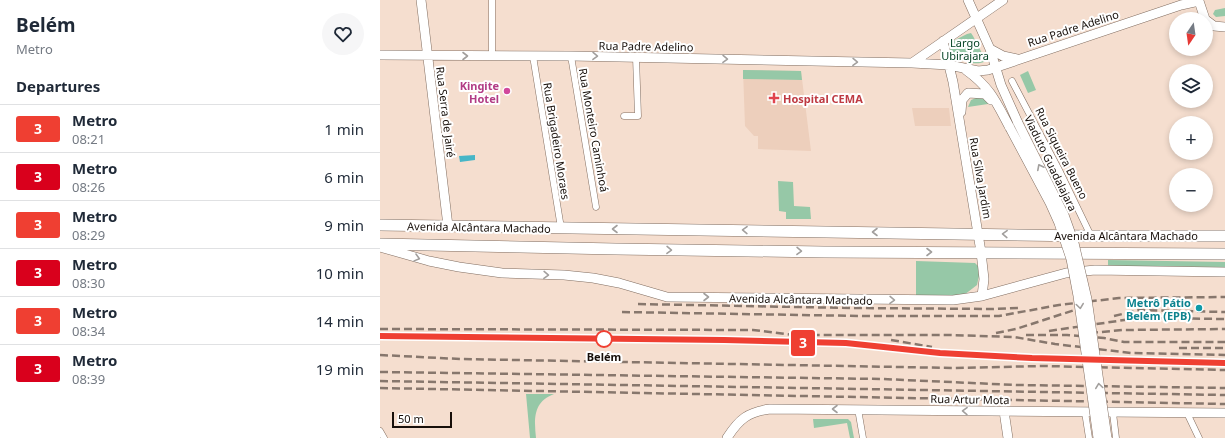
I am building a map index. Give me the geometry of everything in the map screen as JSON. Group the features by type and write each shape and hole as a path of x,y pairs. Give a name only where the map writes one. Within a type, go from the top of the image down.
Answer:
{"highway":[{"name":"Avenida Alcântara Machado","path":"380,225 978,233 1091,236 1225,236"},
{"name":"Avenida Alcântara Machado","path":"380,246 1225,254"}],"street":[{"name":"Rua Serra de Jairé","path":"421,0 426,56 448,226"},
{"path":"492,0 492,56"},
{"path":"912,63 949,65 978,71 996,67 990,49 968,0"},
{"path":"912,63 976,17 1003,0"},
{"name":"Rua Padre Adelino","path":"996,67 1181,4 1202,0"},
{"path":"1202,0 1205,12"},
{"path":"1213,25 1225,27"},
{"path":"943,41 949,65"},
{"name":"Rua Padre Adelino","path":"990,49 1003,56 1018,59"},
{"name":"Rua Padre Adelino","path":"380,55 571,56 912,63"},
{"name":"Rua Brigadeiro Moraes","path":"533,56 561,228"},
{"name":"Rua Monteiro Caminhoá","path":"571,56 596,207"},
{"path":"624,116 638,116 636,57"},
{"name":"Rua Silva Jardim","path":"949,65 981,252 984,278 982,296"},
{"name":"Viaduto Guadalajara","path":"996,67 1001,85 1018,123 1064,215 1074,243 1087,299 1107,438"},
{"name":"Viaduto Guadalajara","path":"965,69 982,82 991,93 1050,203 1059,223 1071,259 1078,296 1098,438"},
{"name":"Rua Siqueira Bueno","path":"1012,81 1091,236"},
{"path":"959,124 962,118 962,100 968,93 986,94 990,97 994,105 998,106"},
{"name":"Avenida Alcântara Machado","path":"380,246 429,261 458,267 502,273 564,275 593,278 619,283 667,297 935,301 982,296 1066,273 1094,270 1225,272"},
{"name":"Rua Artur Mota","path":"727,438 744,417 758,411 779,409 1113,413 1225,412"},
{"path":"858,409 863,438"},
{"path":"1004,411 1008,438"},
{"path":"1085,412 1089,438"},
{"path":"1113,413 1116,438"},
{"path":"1187,413 1199,438"},
{"path":"380,431 384,438"}],"shaded area":[{"name":"Hospital CEMA","path":"743,70 801,71 811,151 758,149 758,136 754,136 745,126"},
{"path":"912,108 949,108 951,126 915,126"}],"green space":[{"path":"1225,8 1225,16 1216,17 1213,14 1215,10"},
{"name":"Largo Ubirajara","path":"971,33 985,59 984,62 972,63 952,57 949,43"},
{"path":"743,70 801,71 802,80 743,79"},
{"path":"1028,71 1036,90 1028,93 1020,75"},
{"path":"981,96 988,101 988,104 968,107 971,100"},
{"path":"778,181 793,182 794,206 810,207 811,219 786,219 786,212 779,211"},
{"path":"1108,260 1225,262 1225,267 1108,266"},
{"path":"916,261 975,263 978,266 979,276 977,285 964,295 916,295"},
{"path":"526,394 554,394 547,397 542,402 536,412 536,438 530,438"},
{"path":"813,419 848,419 851,422 854,438 850,438 847,423 814,428"}],"water":[{"path":"475,155 475,160 460,162 459,156"}],"railway":[{"path":"622,312 862,316 999,316 1059,305 1119,298 1225,297"},
{"path":"638,304 850,308 1018,308"},
{"path":"996,333 1016,329 1090,305"},
{"path":"1114,316 1139,310 1225,312"},
{"path":"1049,331 1138,318 1225,319"},
{"path":"380,329 753,330 794,335 949,335 1014,337 1055,344 1131,353 1225,355"},
{"path":"1090,333 1123,330 1225,329"},
{"path":"1026,335 1067,335 1104,338 1124,342 1225,342"},
{"path":"380,336 846,343 940,353 1032,358 1225,363"},
{"path":"891,340 932,347"},
{"path":"1179,348 1225,348"},
{"path":"380,355 460,359 954,368 1043,366 1225,370"},
{"path":"380,372 882,379 1017,385 1225,388"},
{"path":"380,381 1225,395"},
{"path":"380,388 1225,404"}],"metro line":[{"name":"3","path":"380,336 846,343 940,353 1032,358 1225,363"}],"place":[{"name":"Kingite Hotel","path":"507,91"},
{"name":"Hospital CEMA","path":"774,98"},
{"name":"Metrô Pátio Belém (EPB)","path":"1199,308"},
{"name":"Belém","path":"604,339"}]}
